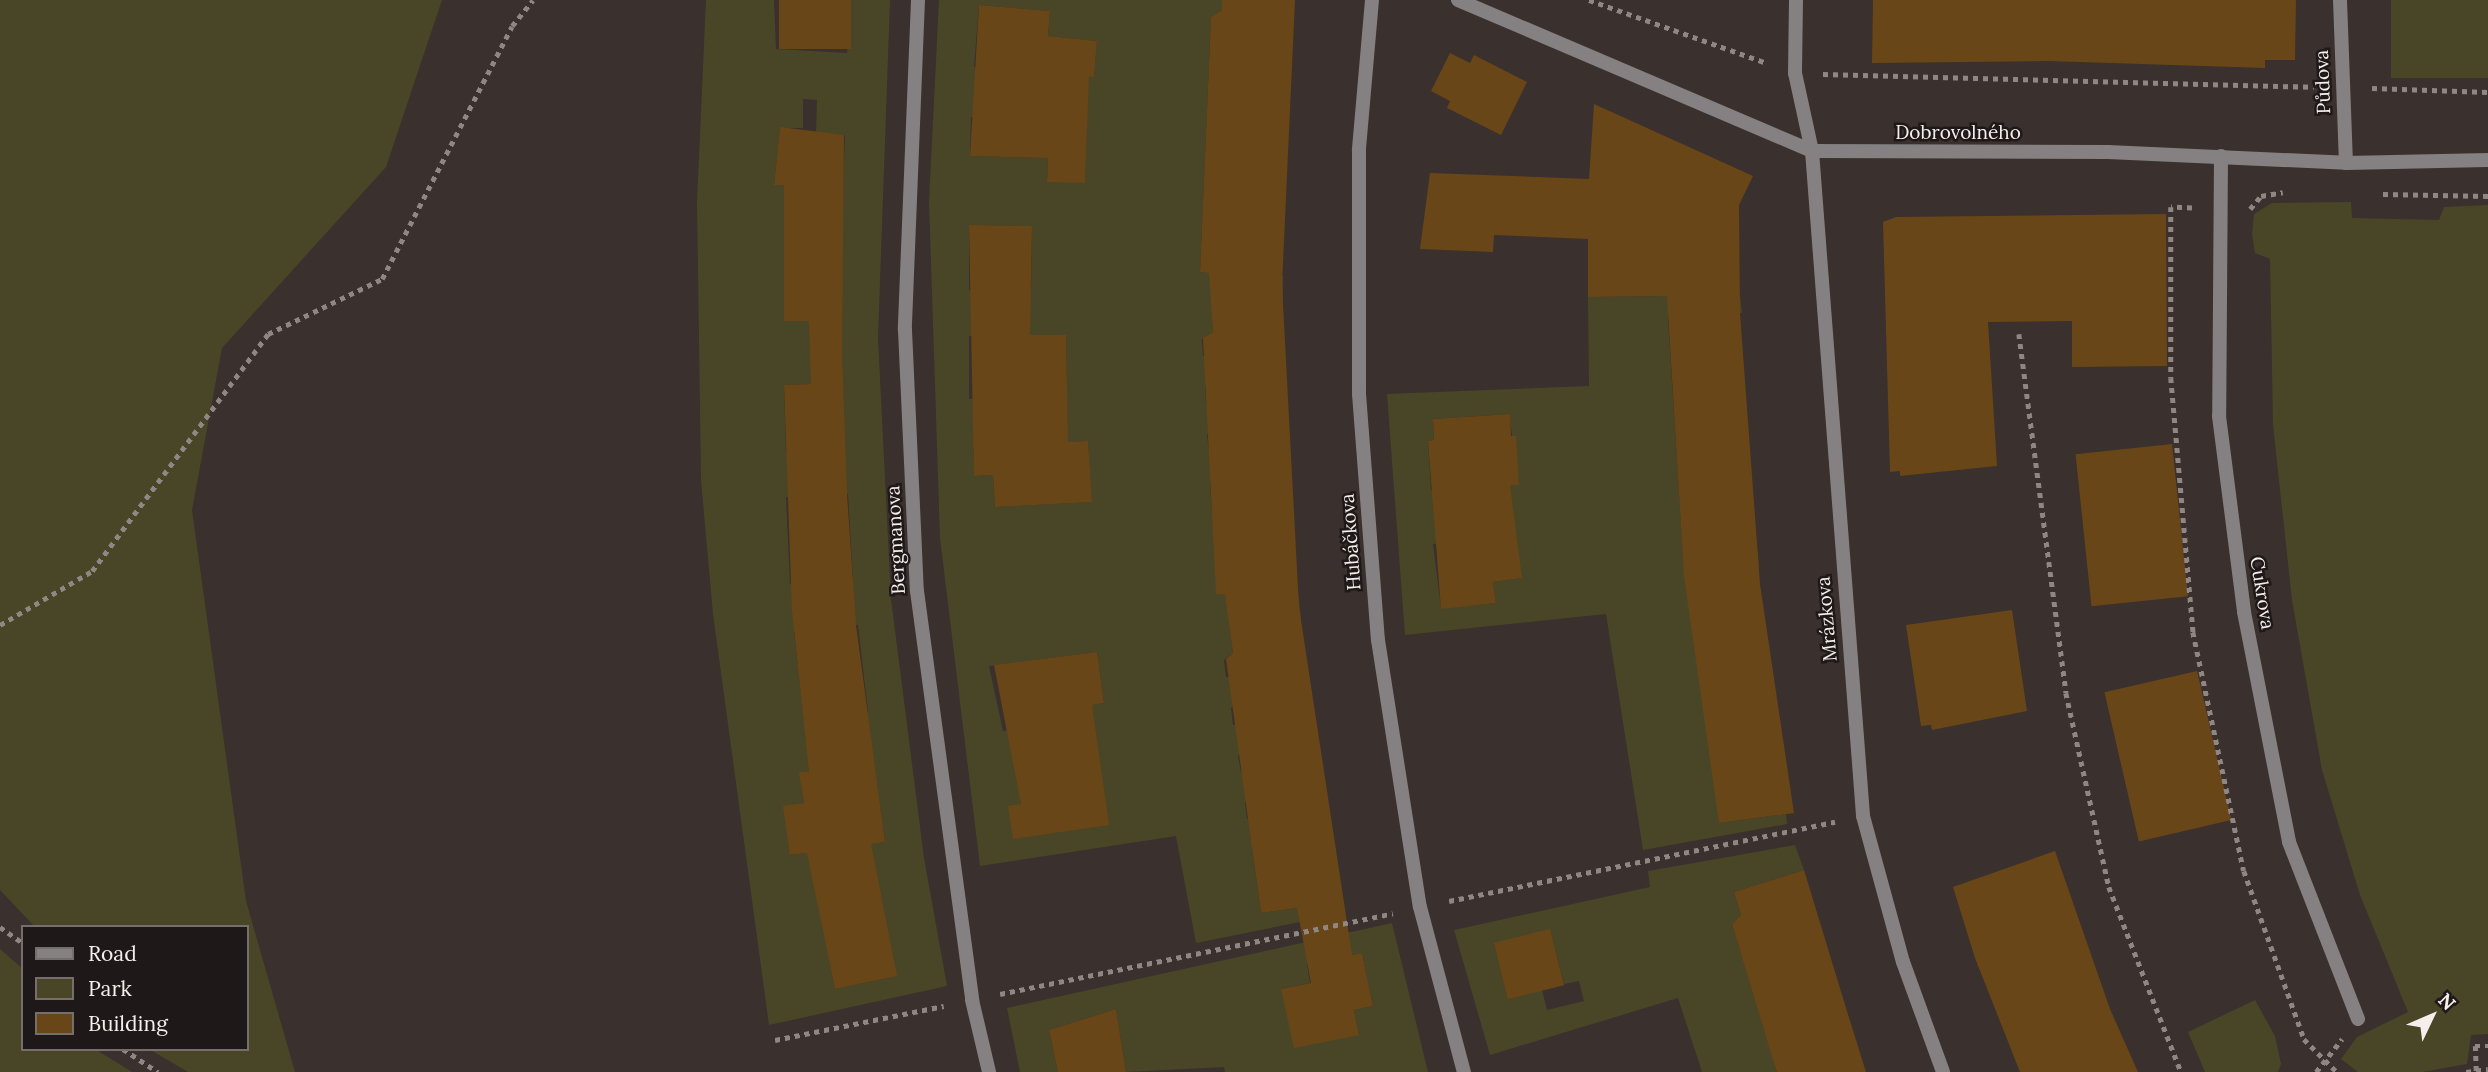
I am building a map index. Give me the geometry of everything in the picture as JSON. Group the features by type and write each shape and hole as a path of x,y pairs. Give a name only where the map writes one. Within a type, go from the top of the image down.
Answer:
{"street":[{"name":"Bergmanova","path":"918,0 905,330 917,591 972,1000 989,1072"},
{"name":"Hubáčkova","path":"1372,0 1359,150 1359,394 1378,640 1420,907 1464,1072"},
{"name":"Dobrovolného","path":"1458,0 1812,151 2221,156 2346,163 2488,160"},
{"name":"Mrázkova","path":"1796,0 1795,73 1812,151 1863,816 1903,961 1943,1072"},
{"name":"Půdova","path":"2340,0 2341,88 2346,163"},
{"name":"Cukrova","path":"2221,156 2219,416 2244,612 2289,842 2358,1019"}],"path":[{"path":"0,625 92,571 268,334 382,279 512,26 533,0"},
{"path":"1589,0 1795,73 2488,92"},
{"path":"2019,334 2068,706 2109,887 2181,1072"},
{"path":"775,1040 1863,816"},
{"path":"0,927 21,942"},
{"path":"2316,1072 2358,1019"},
{"path":"2476,1070 2475,1046 2488,1046"},
{"path":"126,1051 158,1072"},
{"path":"2466,1072 2487,1069"}],"green space":[{"path":"0,0 442,0 386,167 222,348 192,510 246,901 295,1072 188,1072 152,1051 248,1051 248,925 33,925 0,890"},
{"path":"706,0 774,0 776,49 847,53 851,0 890,0 878,338 891,599 924,858 947,986 769,1025 713,614 701,480 697,202","holes":["803,99 817,100 816,134 845,135 843,186 774,185 780,128 803,128","784,231 841,321 784,321","811,364 845,450 786,452 784,385 811,384","848,494 853,580 790,584 786,497","858,625 868,712 804,719 794,632","874,762 885,842 791,855 784,807 804,803 800,772","818,903 896,976 835,989"]},
{"path":"939,0 1222,0 1222,10 1211,17 1200,272 1283,276 1283,304 1212,308 1213,332 1202,339 1203,356 1214,356 1216,380 1205,386 1206,404 1217,403 1218,428 1207,435 1209,451 1219,451 1210,482 1217,594 1298,591 1301,619 1230,629 1233,653 1224,660 1226,677 1237,676 1241,700 1231,708 1233,725 1244,723 1247,747 1238,756 1241,772 1251,771 1254,794 1245,803 1247,819 1258,818 1261,841 1252,849 1261,913 1343,902 1345,913 1196,943 1176,836 980,866 940,538 929,202","holes":["979,5 1050,11 1048,36 1097,41 1094,76 974,67","971,117 1087,121 1085,182 1047,182 1048,158 970,156","969,225 1032,226 1031,290 969,290","1066,335 1067,398 969,399 969,336","1088,441 1091,502 995,507 993,475 975,476 973,448","1097,652 1104,703 1067,708 1069,722 1003,731 989,666","1018,780 1108,825 1021,804"]},
{"path":"2391,0 2488,0 2488,78 2391,78"},
{"path":"2351,202 2352,218 2439,220 2444,207 2488,205 2488,1034 2471,1035 2467,1064 2422,1072 2358,1072 2341,1059 2357,1037 2408,1012 2360,895 2322,770 2292,600 2273,425 2270,259 2255,253 2252,234 2254,214 2272,203"},
{"path":"1740,295 1742,313 1668,318 1683,555 1758,551 1759,577 1719,823 1786,814 1787,824 1643,850 1606,614 1405,635 1387,394 1589,386 1588,297","holes":["1509,414 1519,484 1431,490 1428,441 1434,440 1433,419","1516,534 1521,578 1493,582 1496,603 1441,608 1433,544"]},
{"path":"1795,845 1804,870 1734,892 1741,915 1732,924 1777,1072 1702,1072 1678,998 1490,1055 1454,930 1650,887 1648,871","holes":["1550,930 1564,984 1579,981 1584,1001 1547,1010 1542,990 1508,999 1494,944"]},
{"path":"1392,923 1428,1072 1225,1072 1224,1067 1126,1072 1116,1009 1049,1030 1058,1072 1020,1072 1007,1008","holes":["1362,953 1373,1006 1354,1010 1359,1035 1281,989 1310,983 1307,964"]},
{"path":"0,949 21,967 21,1051 98,1051 132,1072 0,1072"},
{"path":"2255,1000 2275,1036 2281,1064 2278,1072 2205,1072 2188,1032"}],"building":[{"path":"779,0 851,0 851,49 779,49"},
{"path":"1222,0 1295,0 1282,285 1299,607 1352,955 1362,953 1373,1006 1354,1010 1359,1035 1294,1048 1281,989 1311,983 1297,908 1261,913 1226,659 1233,653 1225,594 1216,594 1203,338 1213,332 1209,273 1200,272 1211,17 1222,10"},
{"path":"1873,0 2296,0 2295,60 2265,60 2265,68 2048,61 1872,63"},
{"path":"979,5 1050,11 1048,36 1097,41 1094,77 1089,76 1085,183 1047,182 1048,158 970,156"},
{"path":"1450,53 1470,63 1474,55 1527,82 1501,135 1447,108 1450,101 1431,91"},
{"path":"1594,104 1753,176 1739,205 1740,313 1760,584 1794,813 1719,823 1684,576 1667,296 1588,297 1588,239 1494,235 1493,252 1420,249 1430,173 1589,179"},
{"path":"780,127 844,135 842,353 847,494 856,625 885,842 871,844 897,976 835,989 807,853 790,855 783,806 804,803 799,772 809,771 792,611 784,385 811,384 809,321 784,321 784,185 774,185"},
{"path":"2166,214 2167,366 2072,367 2072,321 1988,322 1997,466 1900,476 1900,471 1890,472 1883,222 1896,217"},
{"path":"969,225 1032,226 1030,335 1066,335 1068,442 1088,441 1092,502 995,507 993,475 974,476"},
{"path":"1510,414 1511,436 1516,436 1519,485 1510,485 1522,578 1493,582 1496,603 1441,609 1428,441 1434,440 1433,419"},
{"path":"2172,444 2188,596 2092,606 2076,454"},
{"path":"2012,610 2027,711 1932,730 1931,725 1921,726 1906,625"},
{"path":"1097,652 1104,703 1092,705 1109,825 1013,839 1008,806 1021,804 994,665"},
{"path":"2197,671 2231,820 2139,841 2104,692"},
{"path":"2055,851 2110,1009 2138,1072 2020,1072 1975,958 1953,887"},
{"path":"1804,870 1866,1072 1777,1072 1773,1060 1732,924 1741,915 1734,892"},
{"path":"1550,929 1564,985 1508,999 1494,943"},
{"path":"1116,1009 1126,1072 1058,1072 1049,1030"}]}
